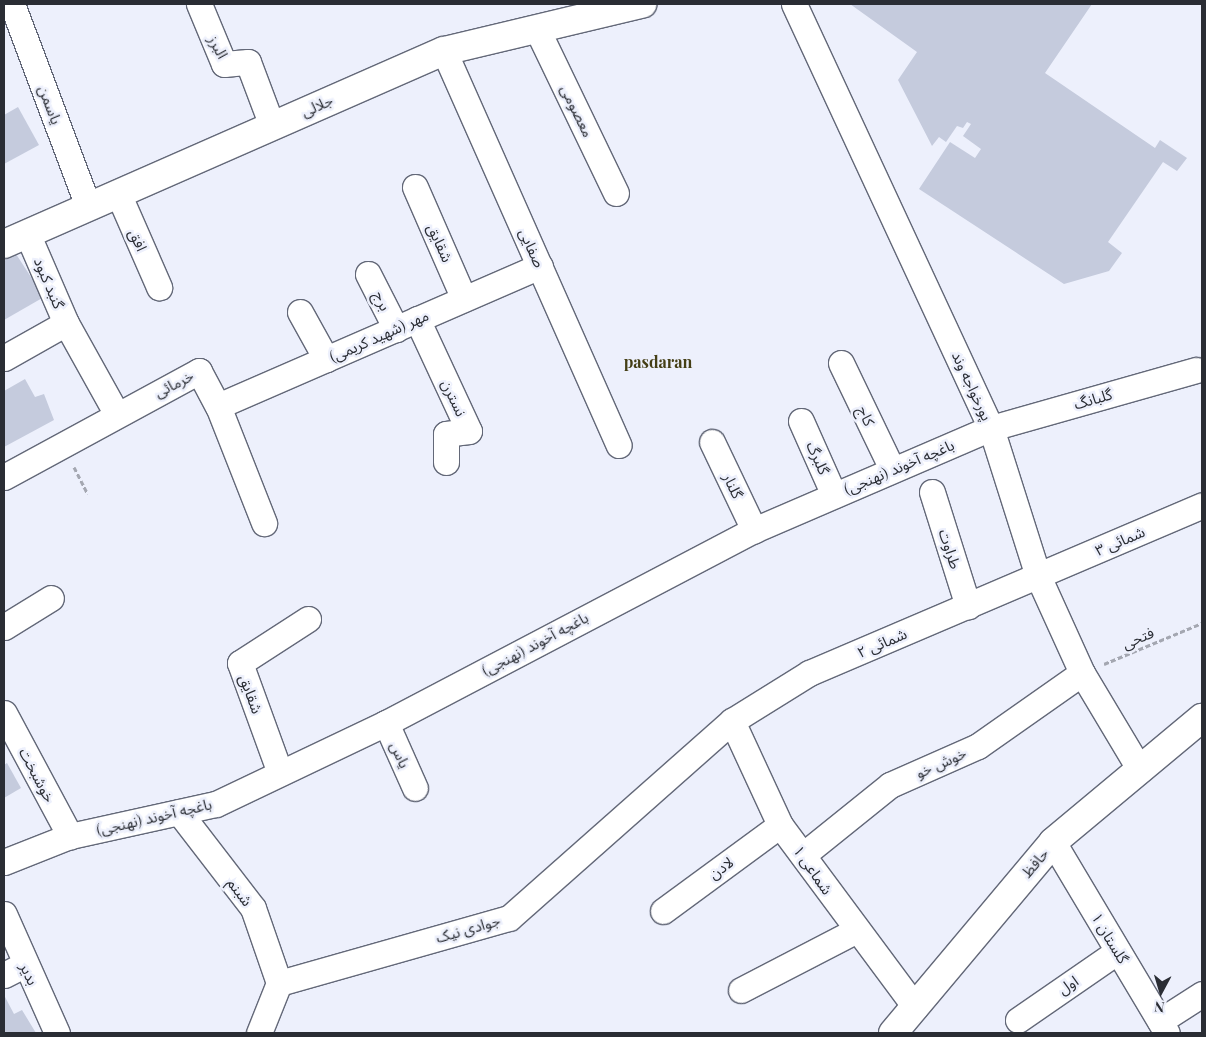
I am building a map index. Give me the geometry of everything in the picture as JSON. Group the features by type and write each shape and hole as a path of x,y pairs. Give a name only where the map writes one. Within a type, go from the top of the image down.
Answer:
{"street":[{"name":"یاسمن","path":"12,4 88,206"},
{"name":"البرز","path":"199,4 224,64 248,62 272,126"},
{"name":"پورخواجه وند","path":"794,4 991,428 1038,576 1082,674 1140,770"},
{"name":"جلالی","path":"15,238 444,51 626,6"},
{"name":"معصومی","path":"537,29 616,193"},
{"name":"صفایی","path":"444,51 619,446"},
{"name":"شقایق","path":"415,187 464,299"},
{"name":"افق","path":"118,193 159,287"},
{"name":"گنبد کبود","path":"4,358 66,323 15,238"},
{"name":"مهر (شهید کریمی)","path":"218,406 540,266"},
{"name":"برج","path":"368,274 406,324"},
{"path":"300,312 326,359"},
{"path":"66,323 116,413"},
{"name":"نسترن","path":"406,324 469,431 446,434 446,462"},
{"name":"کاج","path":"841,363 892,469"},
{"name":"گلبانگ","path":"991,428 1196,370"},
{"name":"خرمائی","path":"4,478 116,413 199,371 218,406 264,523"},
{"name":"گلبرگ","path":"801,422 834,495"},
{"name":"باغچه آخوند (نهنجی)","path":"70,836 216,804 386,722 754,530 991,428"},
{"name":"گلنار","path":"712,442 754,530"},
{"name":"طراوت","path":"932,492 968,606"},
{"name":"شمائی ۳","path":"1038,576 1202,505"},
{"name":"شمائی ۲","path":"732,720 809,674 1038,576"},
{"path":"4,628 51,598"},
{"name":"شقایق","path":"280,773 240,663 308,619"},
{"name":"خوش خو","path":"803,855 890,785 978,746 1082,674"},
{"name":"خوشبخت","path":"4,713 70,836"},
{"name":"حافظ","path":"893,1033 1053,842 1202,718"},
{"name":"شماعی ۱","path":"732,720 780,825 803,855 855,932 915,1007"},
{"name":"جوادی نیک","path":"279,983 509,918 732,720"},
{"name":"یاس","path":"386,722 416,788"},
{"name":"شبنم","path":"179,812 253,908 279,983"},
{"name":"لادن","path":"662,911 780,825"},
{"path":"4,862 70,836"},
{"name":"گلستان ۱","path":"1053,842 1163,1027"},
{"name":"بدیر","path":"4,914 14,970 57,1033"},
{"path":"741,990 855,932"},
{"name":"اول","path":"1018,1020 1118,951"},
{"path":"259,1033 279,983"},
{"path":"1163,1027 1202,994"}],"path":[{"path":"62,444 88,494"},
{"name":"فتحی","path":"1082,674 1202,623"}],"building":[{"path":"850,4 1092,4 1045,73 1155,148 1160,140 1187,158 1177,171 1163,162 1108,242 1122,253 1109,271 1064,284 919,189 950,142 975,158 981,149 963,136 971,124 967,122 963,128 957,126 946,142 939,137 932,146 898,80 917,52"},
{"path":"18,107 39,145 4,164 4,115"},
{"path":"16,254 44,297 4,320 4,261"},
{"path":"25,379 35,397 44,394 54,420 4,447 4,391"},
{"path":"7,763 21,788 4,798 4,765"},
{"path":"4,995 14,1014 22,1010 36,1033 4,1033"}],"district":[{"name":"pasdaran","path":"658,362"}]}
